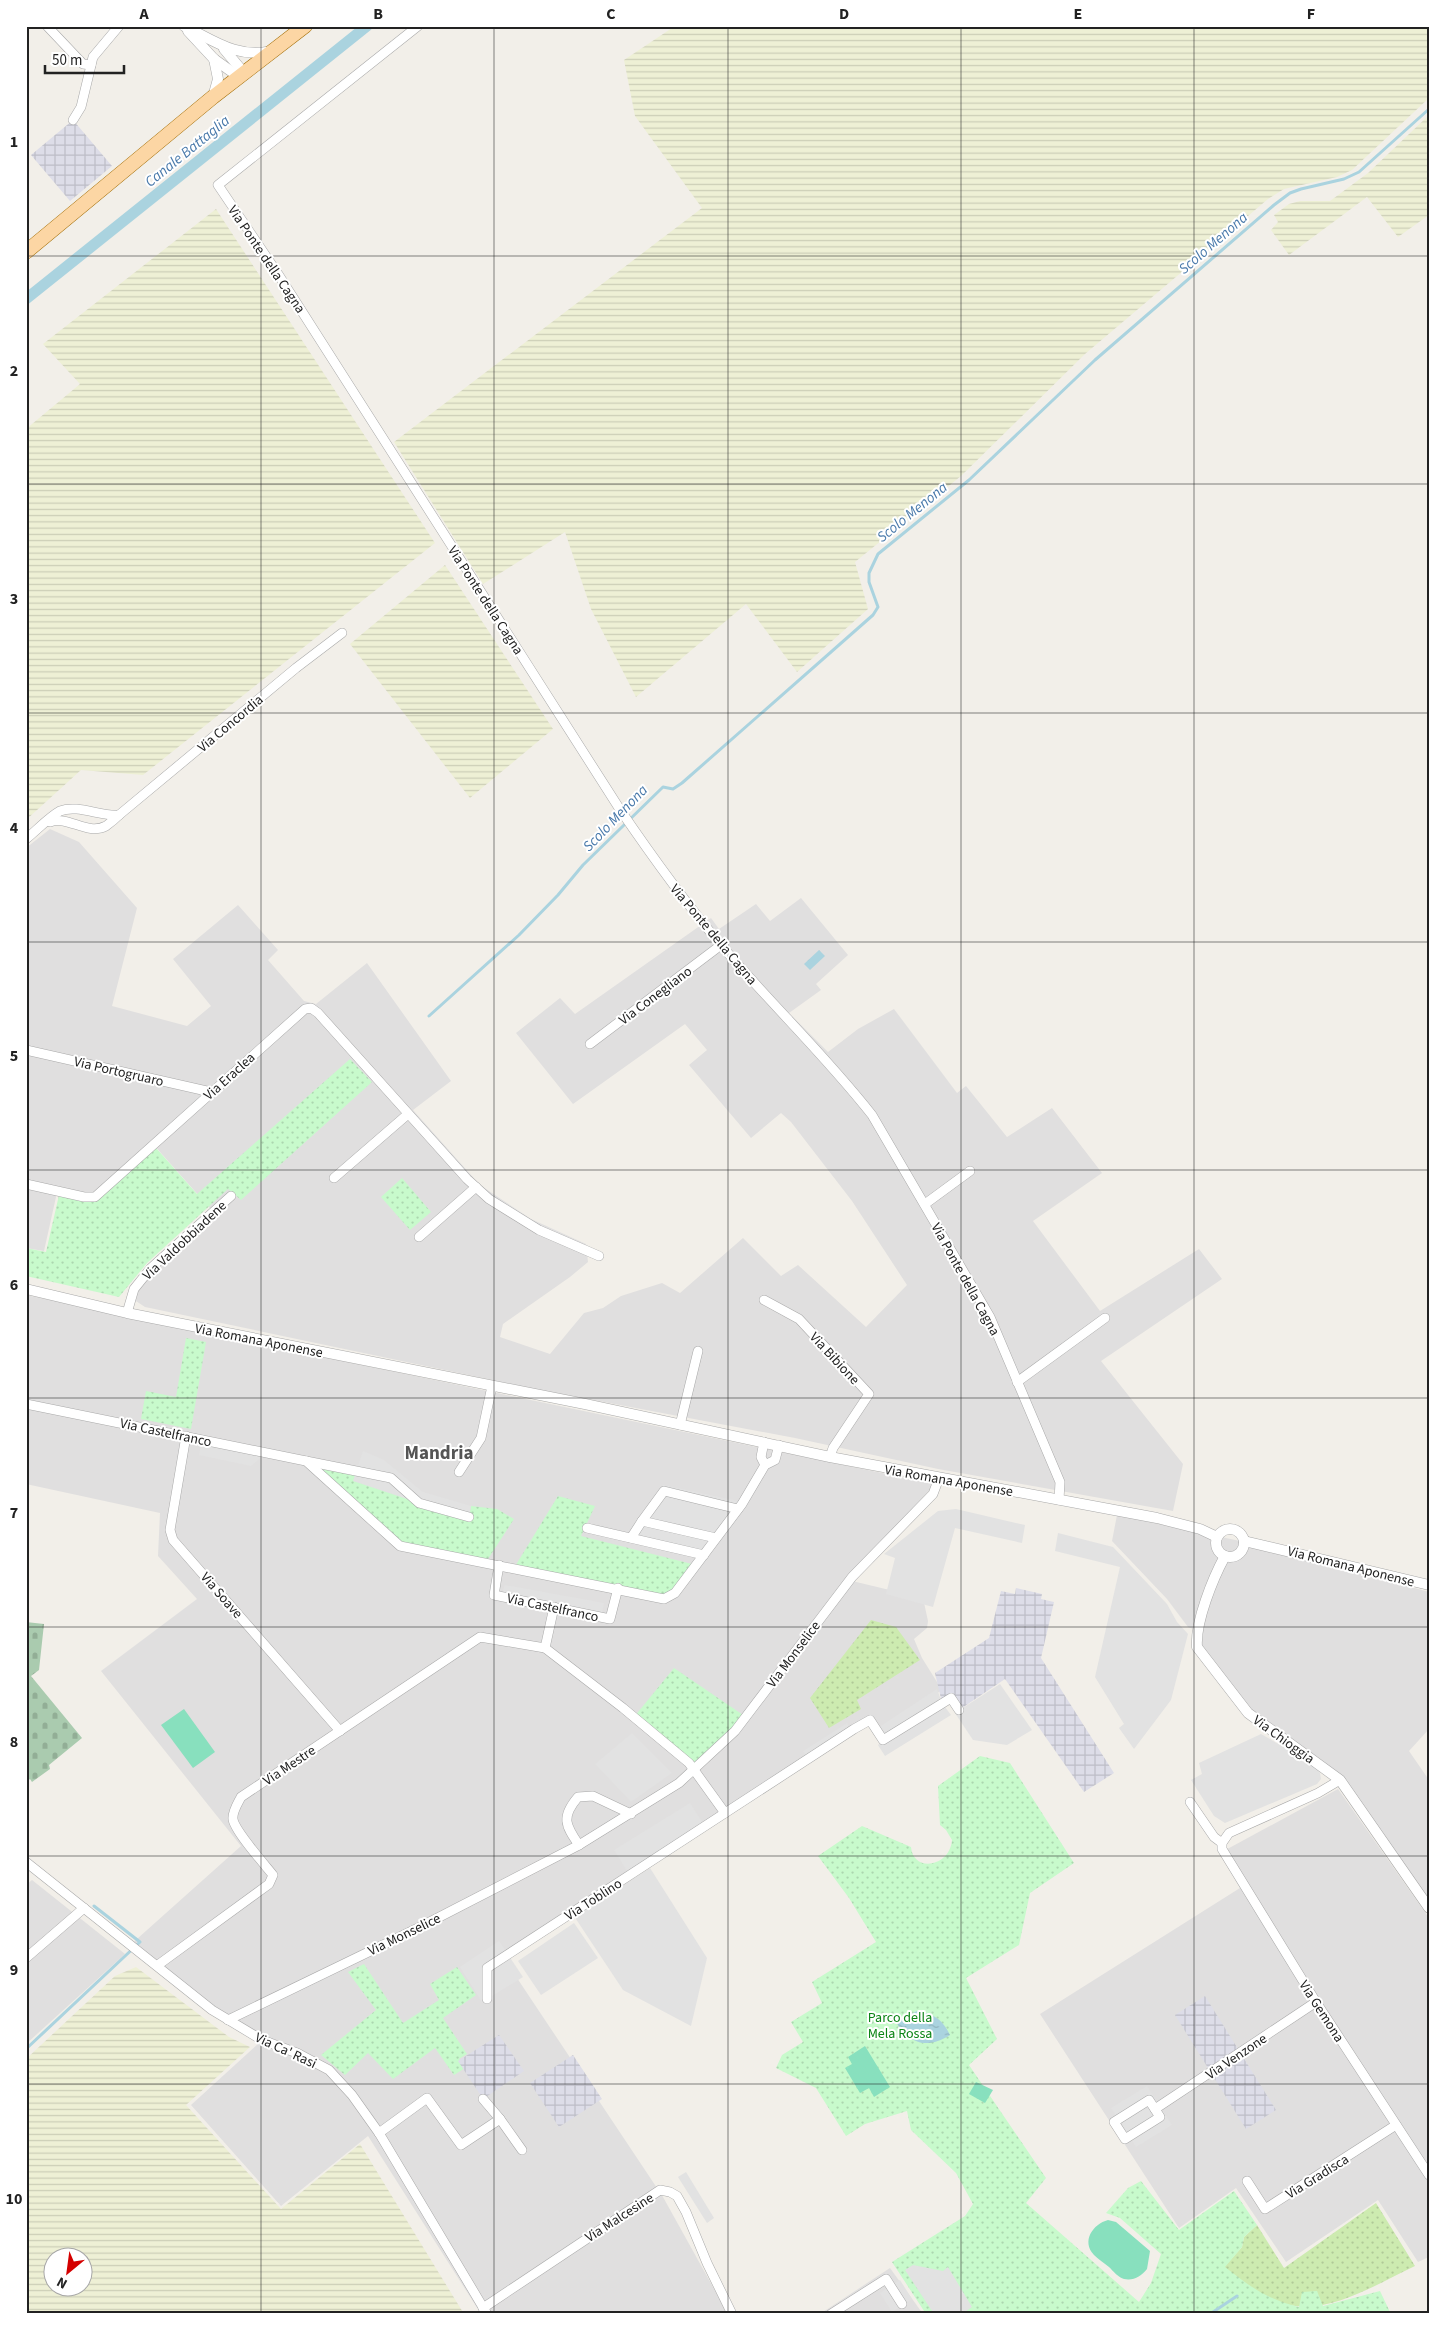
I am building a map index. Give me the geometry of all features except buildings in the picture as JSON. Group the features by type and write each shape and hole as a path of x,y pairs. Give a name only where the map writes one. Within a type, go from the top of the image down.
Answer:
{"main road":[{"path":"26,252 213,97 305,26"}],"street":[{"path":"47,26 83,64 91,65"},
{"path":"74,120 82,107 91,65 98,50 120,26"},
{"path":"184,26 222,47 245,53 272,51"},
{"path":"184,26 214,59 242,75"},
{"name":"Via Ponte della Cagna","path":"418,26 218,185 278,274 629,823 664,873 721,945 872,1115 990,1318 1060,1482 1060,1500"},
{"path":"222,47 242,75"},
{"path":"213,97 218,79 214,59"},
{"name":"Via Concordia","path":"46,823 62,820 98,828 105,826 296,668 342,633"},
{"path":"26,839 60,812 69,810 108,816 119,815"},
{"name":"Via Conegliano","path":"590,1044 721,945"},
{"name":"Via Eraclea","path":"26,1184 84,1197 95,1196 305,1009 311,1008 351,1048 408,1114 489,1199 539,1230 599,1256"},
{"name":"Via Portogruaro","path":"26,1050 211,1092"},
{"path":"334,1178 408,1114"},
{"path":"924,1204 970,1171"},
{"path":"419,1237 476,1187"},
{"name":"Via Valdobbiadene","path":"127,1313 134,1289 151,1268 231,1196"},
{"name":"Via Romana Aponense","path":"26,1289 127,1313 492,1386 830,1457 1157,1518 1200,1529 1218,1537 1222,1531 1232,1529 1239,1532 1244,1541 1429,1585"},
{"name":"Via Bibione","path":"764,1300 799,1319 869,1394 833,1448 830,1457"},
{"path":"1017,1382 1105,1318"},
{"path":"680,1425 698,1351"},
{"path":"459,1472 481,1438 492,1386"},
{"name":"Via Castelfranco","path":"26,1404 391,1478 419,1503 469,1517"},
{"name":"Via Soave","path":"186,1436 170,1530 174,1540 340,1731"},
{"path":"764,1442 760,1457 765,1465"},
{"path":"306,1461 400,1546 618,1588 664,1599 675,1593 738,1509 765,1465 775,1460 779,1445"},
{"name":"Via Monselice","path":"228,2020 411,1931 579,1845 679,1783 735,1731 852,1578 933,1494 939,1478"},
{"path":"631,1538 664,1491 738,1509"},
{"path":"642,1521 716,1538"},
{"path":"587,1528 704,1555"},
{"path":"1218,1537 1216,1546 1225,1556 1230,1557 1239,1554 1244,1546 1244,1541"},
{"name":"Via Chioggia","path":"1225,1556 1208,1596 1199,1628 1197,1647 1248,1713 1340,1780 1429,1908"},
{"name":"Via Castelfranco","path":"499,1565 494,1595 610,1619 618,1588"},
{"path":"545,1648 554,1607"},
{"name":"Via Mestre","path":"158,1965 269,1884 273,1875 237,1829 233,1820 241,1797 480,1637 545,1648 623,1708 695,1769"},
{"name":"Via Toblino","path":"487,1999 487,1968 870,1720 884,1740 951,1698 959,1710"},
{"path":"695,1769 725,1813"},
{"path":"1222,1843 1229,1833 1318,1793 1340,1780"},
{"path":"579,1845 567,1829 566,1821 572,1804 578,1797 593,1796 631,1814"},
{"name":"Via Gemona","path":"1190,1802 1214,1837 1222,1843 1226,1858 1316,2002 1429,2175"},
{"name":"Via Ca' Rasi","path":"26,1862 228,2020 262,2040 297,2052 330,2070 352,2094 379,2134 485,2311"},
{"path":"26,1958 84,1908"},
{"name":"Via Venzone","path":"1155,2108 1316,2002"},
{"path":"379,2134 427,2098 461,2144 500,2119"},
{"path":"483,2099 522,2150"},
{"path":"1149,2100 1155,2108 1160,2117 1125,2139 1114,2122 1149,2100"},
{"name":"Via Gradisca","path":"1247,2181 1265,2209 1396,2125"},
{"name":"Via Malcesine","path":"485,2311 660,2190 670,2192 676,2196 686,2212 729,2312"},
{"path":"831,2314 886,2279 902,2304"}],"shaded area":[{"path":"73,120 112,166 70,201 31,155"},
{"path":"50,829 79,842 137,908 112,1006 187,1026 211,1006 173,959 238,905 278,950 268,960 304,1001 316,1004 367,963 451,1081 413,1110 480,1185 531,1219 586,1244 588,1262 570,1277 503,1324 500,1337 550,1354 584,1313 603,1308 621,1296 662,1283 680,1293 743,1238 781,1276 798,1265 866,1327 907,1285 852,1201 791,1122 781,1113 751,1138 689,1065 707,1050 685,1024 573,1104 516,1033 560,998 575,1014 711,918 719,929 756,904 770,921 801,898 848,955 816,984 821,990 789,1013 828,1052 858,1029 894,1009 957,1093 966,1086 1007,1137 1052,1108 1102,1173 1033,1221 1100,1311 1199,1249 1222,1279 1101,1361 1183,1464 1173,1511 938,1469 795,1438 535,1389 145,1307 136,1301 143,1282 216,1215 152,1143 95,1192 85,1194 58,1188 44,1251 26,1248 26,848"},
{"path":"26,1295 935,1484 848,1580 923,1598 928,1621 927,1628 914,1639 922,1658 942,1690 874,1735 865,1719 501,1954 663,2197 728,2314 481,2314 368,2136 281,2206 191,2105 259,2043 128,1947 241,1846 101,1671 197,1599 158,1556 160,1513 26,1484"},
{"path":"202,1439 266,1453 251,1466 199,1455"},
{"path":"363,1451 384,1460 423,1492 471,1506 469,1517 353,1481"},
{"path":"663,1485 743,1502 703,1554 627,1537"},
{"path":"956,1509 1025,1525 1022,1543 955,1528 933,1607 886,1594 895,1558 884,1554 938,1511"},
{"path":"1117,1515 1259,1545 1429,1592 1429,1729 1409,1751 1429,1780 1429,1900 1346,1781 1251,1711 1199,1645 1201,1632 1188,1627 1167,1599 1112,1541"},
{"path":"1058,1533 1113,1547 1167,1604 1177,1622 1188,1634 1171,1700 1134,1749 1119,1728 1124,1724 1095,1677 1120,1567 1055,1551"},
{"path":"505,1585 604,1603 601,1617 501,1596"},
{"path":"1016,1588 1042,1594 1041,1599 1054,1602 1041,1658 1114,1773 1084,1792 1005,1679 959,1710 951,1698 942,1703 935,1673 989,1638 1001,1591 1015,1594"},
{"path":"1000,1684 1032,1730 1007,1745 973,1740 955,1713"},
{"path":"937,1689 942,1703 951,1715 885,1756 878,1745 883,1741 876,1729"},
{"path":"847,1723 851,1731 808,1759 803,1751"},
{"path":"632,1733 672,1773 631,1802 595,1764"},
{"path":"1261,1734 1313,1764 1320,1773 1321,1779 1317,1784 1225,1823 1214,1816 1191,1780 1202,1774 1199,1763"},
{"path":"1338,1789 1429,1918 1429,2257 1418,2262 1378,2200 1286,2262 1236,2188 1179,2228 1040,2014 1240,1888 1220,1853"},
{"path":"690,1803 703,1823 627,1871 614,1850"},
{"path":"650,1868 707,1958 691,2026 623,1990 574,1916"},
{"path":"32,1880 125,1954 26,2044 26,1885"},
{"path":"574,1923 598,1958 541,1995 518,1961"},
{"path":"499,1941 523,1977 482,2002 460,1967"},
{"path":"1205,1996 1276,2110 1246,2129 1175,2015"},
{"path":"499,2035 524,2071 483,2099 458,2061"},
{"path":"573,2055 602,2099 559,2127 530,2083"},
{"path":"1147,2086 1172,2125 1136,2147 1111,2108"},
{"path":"686,2172 714,2218 707,2223 678,2177"},
{"path":"913,2265 943,2271 948,2267 972,2307 962,2314 934,2314 905,2270"},
{"path":"890,2268 923,2314 820,2314"},
{"path":"900,2280 912,2299 892,2312 880,2293"}],"green space":[{"path":"675,26 1429,26 1429,98 1352,170 1337,177 1284,189 1268,199 1085,354 961,476 855,562 868,609 797,672 746,604 636,697 591,609 565,532 483,584 394,442 702,208 635,116 624,60"},
{"path":"1429,115 1429,215 1398,237 1367,197 1289,255 1271,230 1278,222 1274,215 1289,204 1300,201 1330,201 1368,173"},
{"path":"216,209 435,543 143,775 81,770 26,820 26,429 80,384 43,344"},
{"path":"445,565 553,729 470,798 350,644"},
{"path":"350,1059 372,1082 241,1200 228,1189 147,1263 119,1297 26,1276 26,1248 46,1252 59,1195 86,1202 102,1197 156,1148 197,1194"},
{"path":"402,1178 431,1212 410,1230 381,1197"},
{"path":"186,1338 206,1342 191,1429 141,1419 146,1391 176,1397"},
{"path":"306,1461 356,1471 469,1517 471,1506 497,1509 514,1519 486,1562 400,1546"},
{"path":"558,1496 595,1506 581,1536 696,1565 664,1599 514,1568"},
{"path":"871,1620 896,1627 920,1660 857,1700 861,1709 829,1728 810,1698"},
{"path":"26,1622 44,1624 39,1670 31,1676 82,1738 49,1765 50,1769 32,1782 30,1779 26,1782"},
{"path":"674,1668 746,1717 695,1769 634,1717"},
{"path":"184,1709 215,1752 193,1768 161,1725"},
{"name":"Parco della Mela Rossa","path":"980,1756 1010,1763 1074,1863 1030,1893 1019,1945 966,1978 997,2039 969,2065 1046,2178 1026,2203 1139,2302 1151,2283 1161,2254 1120,2218 1106,2213 1128,2188 1141,2181 1179,2230 1234,2191 1257,2225 1244,2237 1242,2247 1225,2267 1259,2292 1299,2307 1302,2292 1317,2291 1323,2306 1380,2291 1391,2314 926,2314 892,2262 965,2216 973,2204 956,2173 911,2130 907,2111 865,2124 846,2136 816,2088 776,2068 782,2055 803,2042 791,2022 822,2003 812,1982 876,1942 849,1898 818,1856 862,1826 911,1847 913,1855 918,1861 932,1863 939,1861 950,1849 952,1840 946,1830 940,1825 938,1786"},
{"path":"364,1964 403,2023 439,2000 430,1984 457,1967 476,1995 443,2018 467,2054 459,2059 465,2068 454,2075 435,2048 393,2079 368,2053 345,2075 321,2055 376,2010 348,1972"},
{"path":"136,1967 229,2037 250,2047 186,2105 281,2209 360,2144 464,2314 26,2314 26,2059 115,1976"},
{"path":"865,2046 890,2087 874,2097 869,2088 860,2093 845,2068 852,2064 848,2057"},
{"path":"976,2082 993,2090 985,2103 969,2094"},
{"path":"1376,2203 1415,2266 1364,2291 1329,2304 1293,2306 1275,2301 1261,2294 1224,2267 1242,2247 1244,2237 1257,2225 1284,2268"},
{"path":"1108,2220 1116,2222 1150,2251 1147,2269 1137,2277 1124,2279 1120,2277 1090,2250 1090,2234 1098,2225"}],"water":[{"path":"819,950 825,956 810,970 804,964"},
{"path":"917,2011 937,2018 950,2035 927,2043 913,2040 907,2036 896,2022"}],"waterway":[{"name":"Canale Battaglia","path":"26,299 367,26"},
{"name":"Scolo Menona","path":"429,1016 519,935 558,895 583,865 663,787 673,789 682,783 873,615 878,607 869,582 869,573 878,554 969,480 1095,360 1274,205 1290,193 1344,179 1359,172 1429,109"},
{"path":"26,2049 140,1942 94,1906"},
{"path":"1210,2314 1237,2296"}],"district":[{"name":"Mandria","path":"439,1452"}]}
